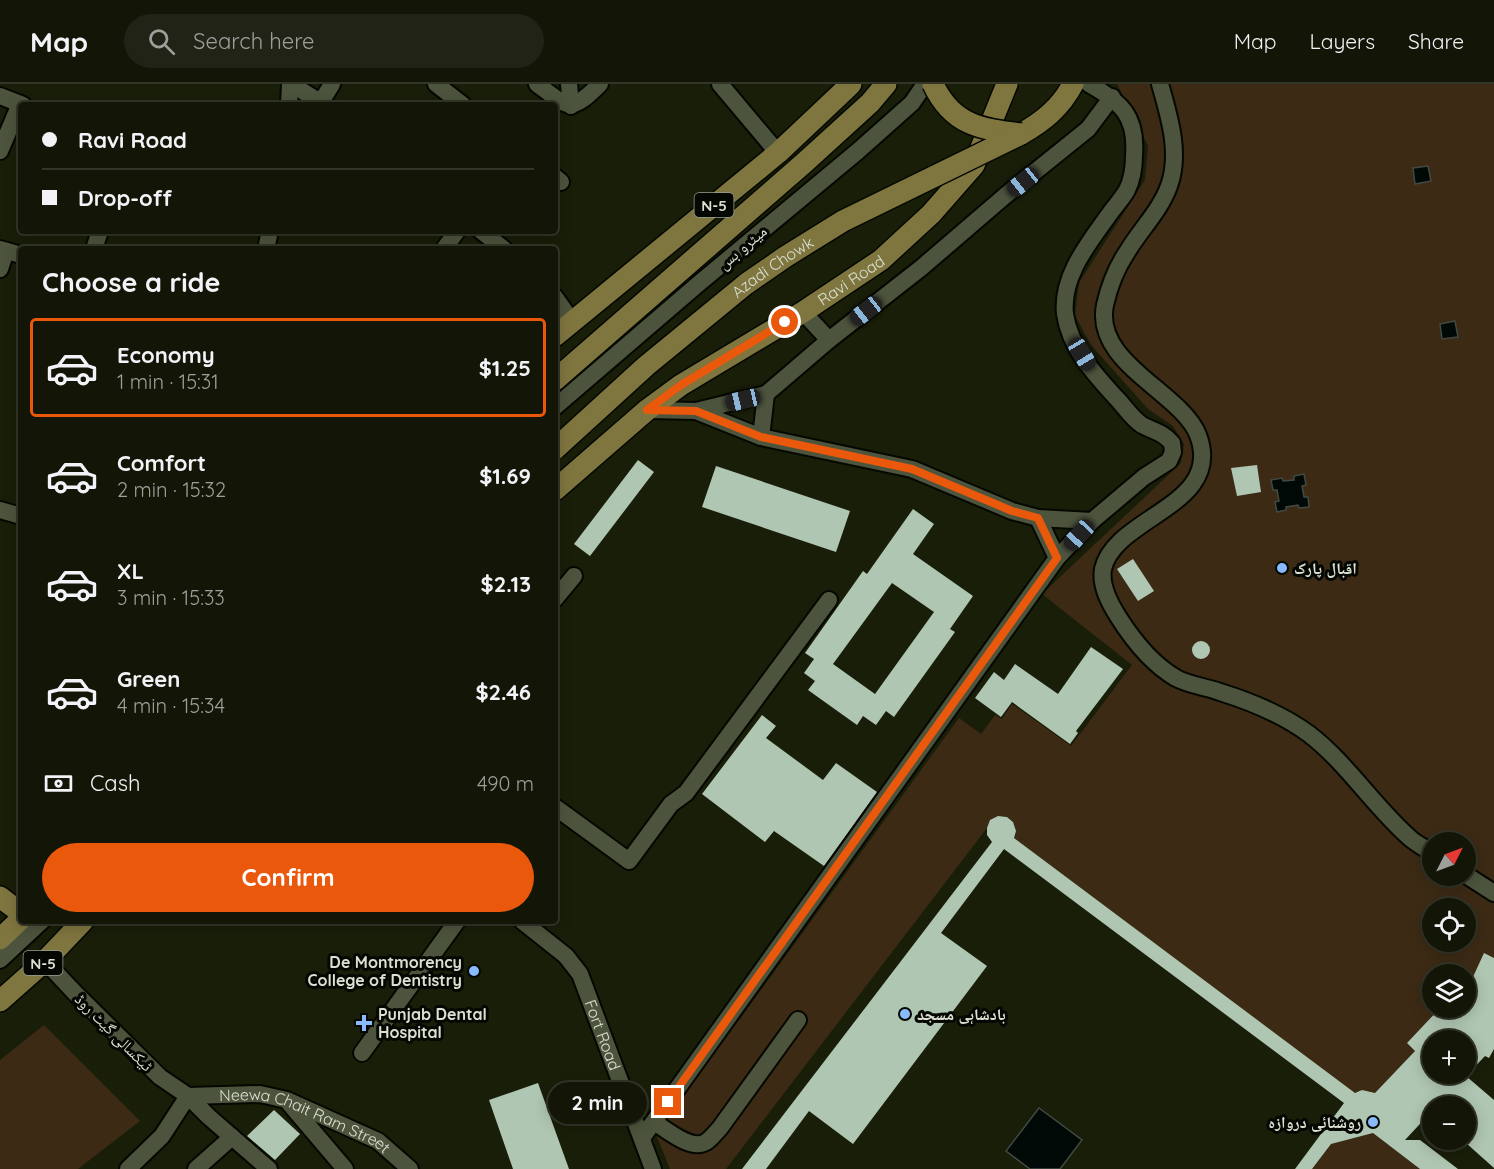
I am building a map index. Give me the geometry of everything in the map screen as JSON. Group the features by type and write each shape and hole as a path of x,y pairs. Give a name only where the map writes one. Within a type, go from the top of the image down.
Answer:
{"main road":[{"name":"N-5","path":"558,333 778,153 851,84"},
{"path":"558,377 804,163 870,103 886,84"},
{"path":"933,84 944,103 969,124 1022,134"},
{"name":"Ravi Road","path":"558,487 647,410 689,380 803,312 881,260 931,214 974,165 1007,84"},
{"name":"Azadi Chowk","path":"558,445 646,366 746,284 843,221 1039,124 1050,115 1073,84"},
{"path":"0,897 18,911"},
{"path":"0,939 18,922"},
{"name":"N-5","path":"0,1001 45,961 80,924"}],"street":[{"path":"289,102 290,84 320,102"},
{"path":"324,102 332,84"},
{"path":"436,84 459,102"},
{"path":"537,84 561,102 571,106 581,102 600,84"},
{"path":"569,84 571,106"},
{"path":"720,84 778,153"},
{"name":"میٹرو بس","path":"558,404 858,151 912,103 925,84"},
{"path":"642,1138 1057,558 1092,521 1144,477 1169,461 1173,452 1172,443 1167,437 1133,417 1089,366 1075,343 1065,315 1065,299 1070,277 1078,259 1127,190 1134,166 1135,138 1131,121 1112,97 1089,84"},
{"path":"1160,84 1171,121 1174,160 1169,186 1152,217 1126,253 1106,303 1103,320 1110,339 1127,362 1187,418 1197,434 1202,453 1200,471 1191,486 1167,509 1118,543 1108,556 1102,571 1110,604 1130,636 1160,668 1184,681 1256,703 1310,735 1411,838 1422,846"},
{"path":"0,96 18,104"},
{"path":"647,410 696,411 766,394 1089,129 1112,97"},
{"path":"0,151 18,112"},
{"path":"485,234 500,246"},
{"path":"0,268 9,252"},
{"path":"558,301 572,321"},
{"path":"803,312 830,340"},
{"path":"761,437 766,394"},
{"path":"696,411 761,437 912,469 1012,511 1038,518 1092,521"},
{"path":"0,510 18,515"},
{"path":"1038,518 1057,558"},
{"path":"558,595 574,576"},
{"path":"558,809 629,861 671,804 686,793 829,600"},
{"path":"1476,881 1494,893"},
{"path":"0,960 39,924"},
{"path":"362,1053 455,924"},
{"name":"Fort Road","path":"526,924 566,956 580,974 653,1169"},
{"name":"ٹیکسالی گیٹ روڈ","path":"45,961 160,1077 188,1096 269,1169"},
{"path":"654,1122 687,1142 699,1145 708,1141 720,1128 798,1020"},
{"name":"Neewa Chait Ram Street","path":"188,1096 260,1094 287,1100 378,1141 410,1169"},
{"path":"129,1169 162,1136 188,1096"},
{"path":"287,1100 345,1169"},
{"path":"196,1169 232,1137"}],"shaded area":[{"name":"اقبال پارک","path":"1117,84 1494,84 1494,958 1484,954 1476,971 1476,964 1422,964 1422,1018 1431,1018 1407,1043 1415,1051 1373,1095 1362,1090 1355,1094 1014,838 1014,824 1002,816 991,821 726,1169 670,1169 656,1134 959,718 981,734 995,715 1002,719 1012,704 1071,746 1132,665 1042,594 1181,463 1184,444 1173,426 1148,409 1090,344 1075,315 1079,283 1145,180 1148,146"},
{"path":"1428,166 1431,181 1415,184 1413,168"},
{"path":"1455,321 1458,337 1442,339 1440,324"},
{"path":"1304,474 1306,485 1302,486 1304,497 1308,497 1309,507 1299,508 1298,505 1286,507 1286,510 1277,512 1275,502 1279,501 1277,490 1273,490 1271,480 1282,478 1283,481 1294,480 1294,476"},
{"path":"44,1025 140,1121 78,1169 0,1169 0,1060"},
{"path":"1039,1108 1082,1140 1060,1169 1030,1169 1006,1151"},
{"path":"1373,1133 1420,1169 1312,1169 1331,1144"}],"building":[{"path":"638,460 654,472 590,556 574,544"},
{"path":"1257,465 1261,492 1237,496 1231,468"},
{"path":"716,466 850,511 836,552 702,507"},
{"path":"913,509 934,524 913,554 973,596 950,629 955,632 894,717 886,711 876,725 863,716 857,725 808,690 815,681 804,673 814,659 805,653 863,571 867,574","holes":["892,583 934,612 875,694 833,664"]},
{"path":"1133,559 1154,591 1138,601 1117,569"},
{"path":"1197,641 1205,641 1210,646 1208,657 1197,659 1192,654 1192,646"},
{"path":"1091,647 1123,669 1076,731 1078,733 1070,744 1012,702 1001,717 975,698 994,672 1004,680 1015,664 1058,694"},
{"path":"762,715 776,726 766,738 823,780 836,763 877,792 824,866 774,831 765,842 702,794"},
{"name":"بادشاہی مسجد","path":"998,816 1007,817 1013,822 1016,831 1014,838 1355,1093 1362,1090 1375,1093 1415,1051 1407,1043 1431,1018 1476,1018 1476,970 1484,953 1494,958 1494,1049 1489,1058 1485,1056 1476,1065 1476,1030 1422,1030 1422,1084 1475,1084 1494,1100 1494,1168 1474,1150 1476,1150 1476,1096 1422,1096 1422,1122 1405,1140 1420,1140 1422,1150 1433,1150 1458,1169 1420,1169 1373,1133 1331,1144 1312,1169 1295,1169 1344,1103 1004,849 941,933 987,966 853,1144 809,1111 766,1169 742,1169 992,842 987,835 990,820"},
{"path":"538,1083 569,1169 513,1169 489,1100"},
{"path":"274,1110 300,1134 275,1160 247,1136"}],"place":[{"name":"اقبال پارک","path":"1282,568"},
{"name":"De Montmorency College of Dentistry","path":"474,971"},
{"name":"بادشاہی مسجد","path":"905,1014"},
{"name":"Punjab Dental Hospital","path":"364,1023"},
{"name":"روشنائی دروازہ","path":"1373,1122"}],"route":[{"path":"668,1102 1057,558 1038,518 1012,511 912,469 761,437 696,411 647,410 712,365 785,322"}]}
